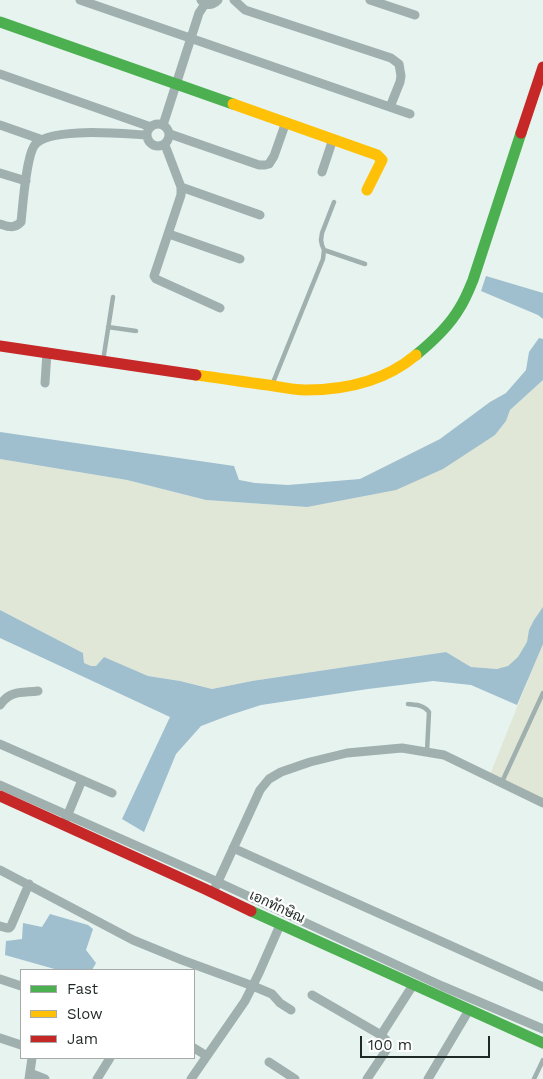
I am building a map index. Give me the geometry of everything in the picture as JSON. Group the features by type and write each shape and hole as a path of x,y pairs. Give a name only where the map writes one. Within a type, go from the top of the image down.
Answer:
{"street":[{"path":"80,0 410,114"},
{"path":"162,125 203,2 213,4 218,0"},
{"path":"234,0 246,10 391,58 399,64 401,76 390,107"},
{"path":"370,0 414,16"},
{"path":"0,22 286,122 380,157 382,160 367,190"},
{"path":"0,346 303,390 330,390 376,379 418,355 454,317 460,308 473,280 543,67"},
{"path":"0,74 149,131"},
{"path":"0,224 9,227 17,226 21,222 29,160 34,146 40,139 53,135 149,131 158,124 166,127 170,134 260,165 265,165 269,164 274,156 286,122"},
{"path":"0,125 40,139"},
{"path":"149,131 150,142 157,146 168,142 170,134"},
{"path":"322,172 333,139"},
{"path":"164,145 181,187 181,194 154,276 156,279 220,308"},
{"path":"0,173 26,181"},
{"path":"181,187 260,215"},
{"path":"169,234 240,259"},
{"path":"45,383 47,352"},
{"path":"0,705 4,698 9,695 38,691"},
{"path":"0,744 112,793"},
{"path":"543,803 461,762 427,751 402,748 347,753 310,762 269,778 260,790 215,888 543,1028"},
{"path":"0,784 66,820 82,780"},
{"name":"เอกทักษิณ","path":"0,796 66,820 215,888 280,925 543,1043"},
{"path":"233,848 543,986"},
{"path":"0,870 30,884 133,940 272,994 280,1003 291,1010"},
{"path":"0,926 10,928 30,884"},
{"path":"192,1079 238,1014 253,986 280,925"},
{"path":"0,979 20,986"},
{"path":"381,1035 413,985"},
{"path":"312,995 381,1035 386,1040 387,1048 367,1079"},
{"path":"428,1079 469,1010"},
{"path":"0,1038 20,1045"},
{"path":"195,1049 207,1056"},
{"path":"32,1059 29,1076 45,1079"},
{"path":"98,1079 109,1059"},
{"path":"269,1062 295,1079"}],"lane":[{"path":"272,386 323,258 322,233 334,202"},
{"path":"324,250 365,264"},
{"path":"103,362 113,297"},
{"path":"108,327 136,332"},
{"path":"502,784 540,704 543,693"},
{"path":"408,704 421,706 429,712 427,751"},
{"path":"534,1079 543,1060"}],"green space":[{"path":"543,380 543,803 489,777 528,680 497,669 471,667 446,652 252,681 212,689 148,676 104,657 96,666 91,666 84,663 83,653 0,610 0,459 127,480 206,500 307,507 487,440 495,435 506,421 510,410"}],"water":[{"path":"486,276 543,293 543,319 538,315 481,291"},
{"path":"539,338 543,339 543,380 510,410 506,421 495,435 443,469 396,490 307,507 206,500 127,480 0,459 0,432 234,466 239,480 255,483 288,485 360,479 440,439 490,402 506,393 526,370 529,352"},
{"path":"543,607 543,644 517,705 471,685 433,681 261,705 230,715 201,726 176,754 144,832 122,819 170,717 0,638 0,610 83,653 84,663 91,666 96,666 104,657 148,676 212,689 252,681 446,652 471,667 497,669 508,666 518,657 527,642 529,630 534,620"},
{"path":"50,914 88,925 93,929 86,950 96,963 93,969 54,969 5,955 6,941 22,939 23,923 42,927"}],"traffic: fast":[{"path":"0,22 233,104"},
{"path":"416,355 445,328 467,295 521,133"},
{"path":"251,911 543,1043"}],"traffic: slow":[{"path":"233,104 377,155 382,160 367,190"},
{"path":"196,375 291,389 321,390 350,386 378,378 416,355"}],"traffic: jam":[{"path":"521,133 543,67"},
{"path":"0,346 196,375"},
{"path":"0,796 251,911"}]}
